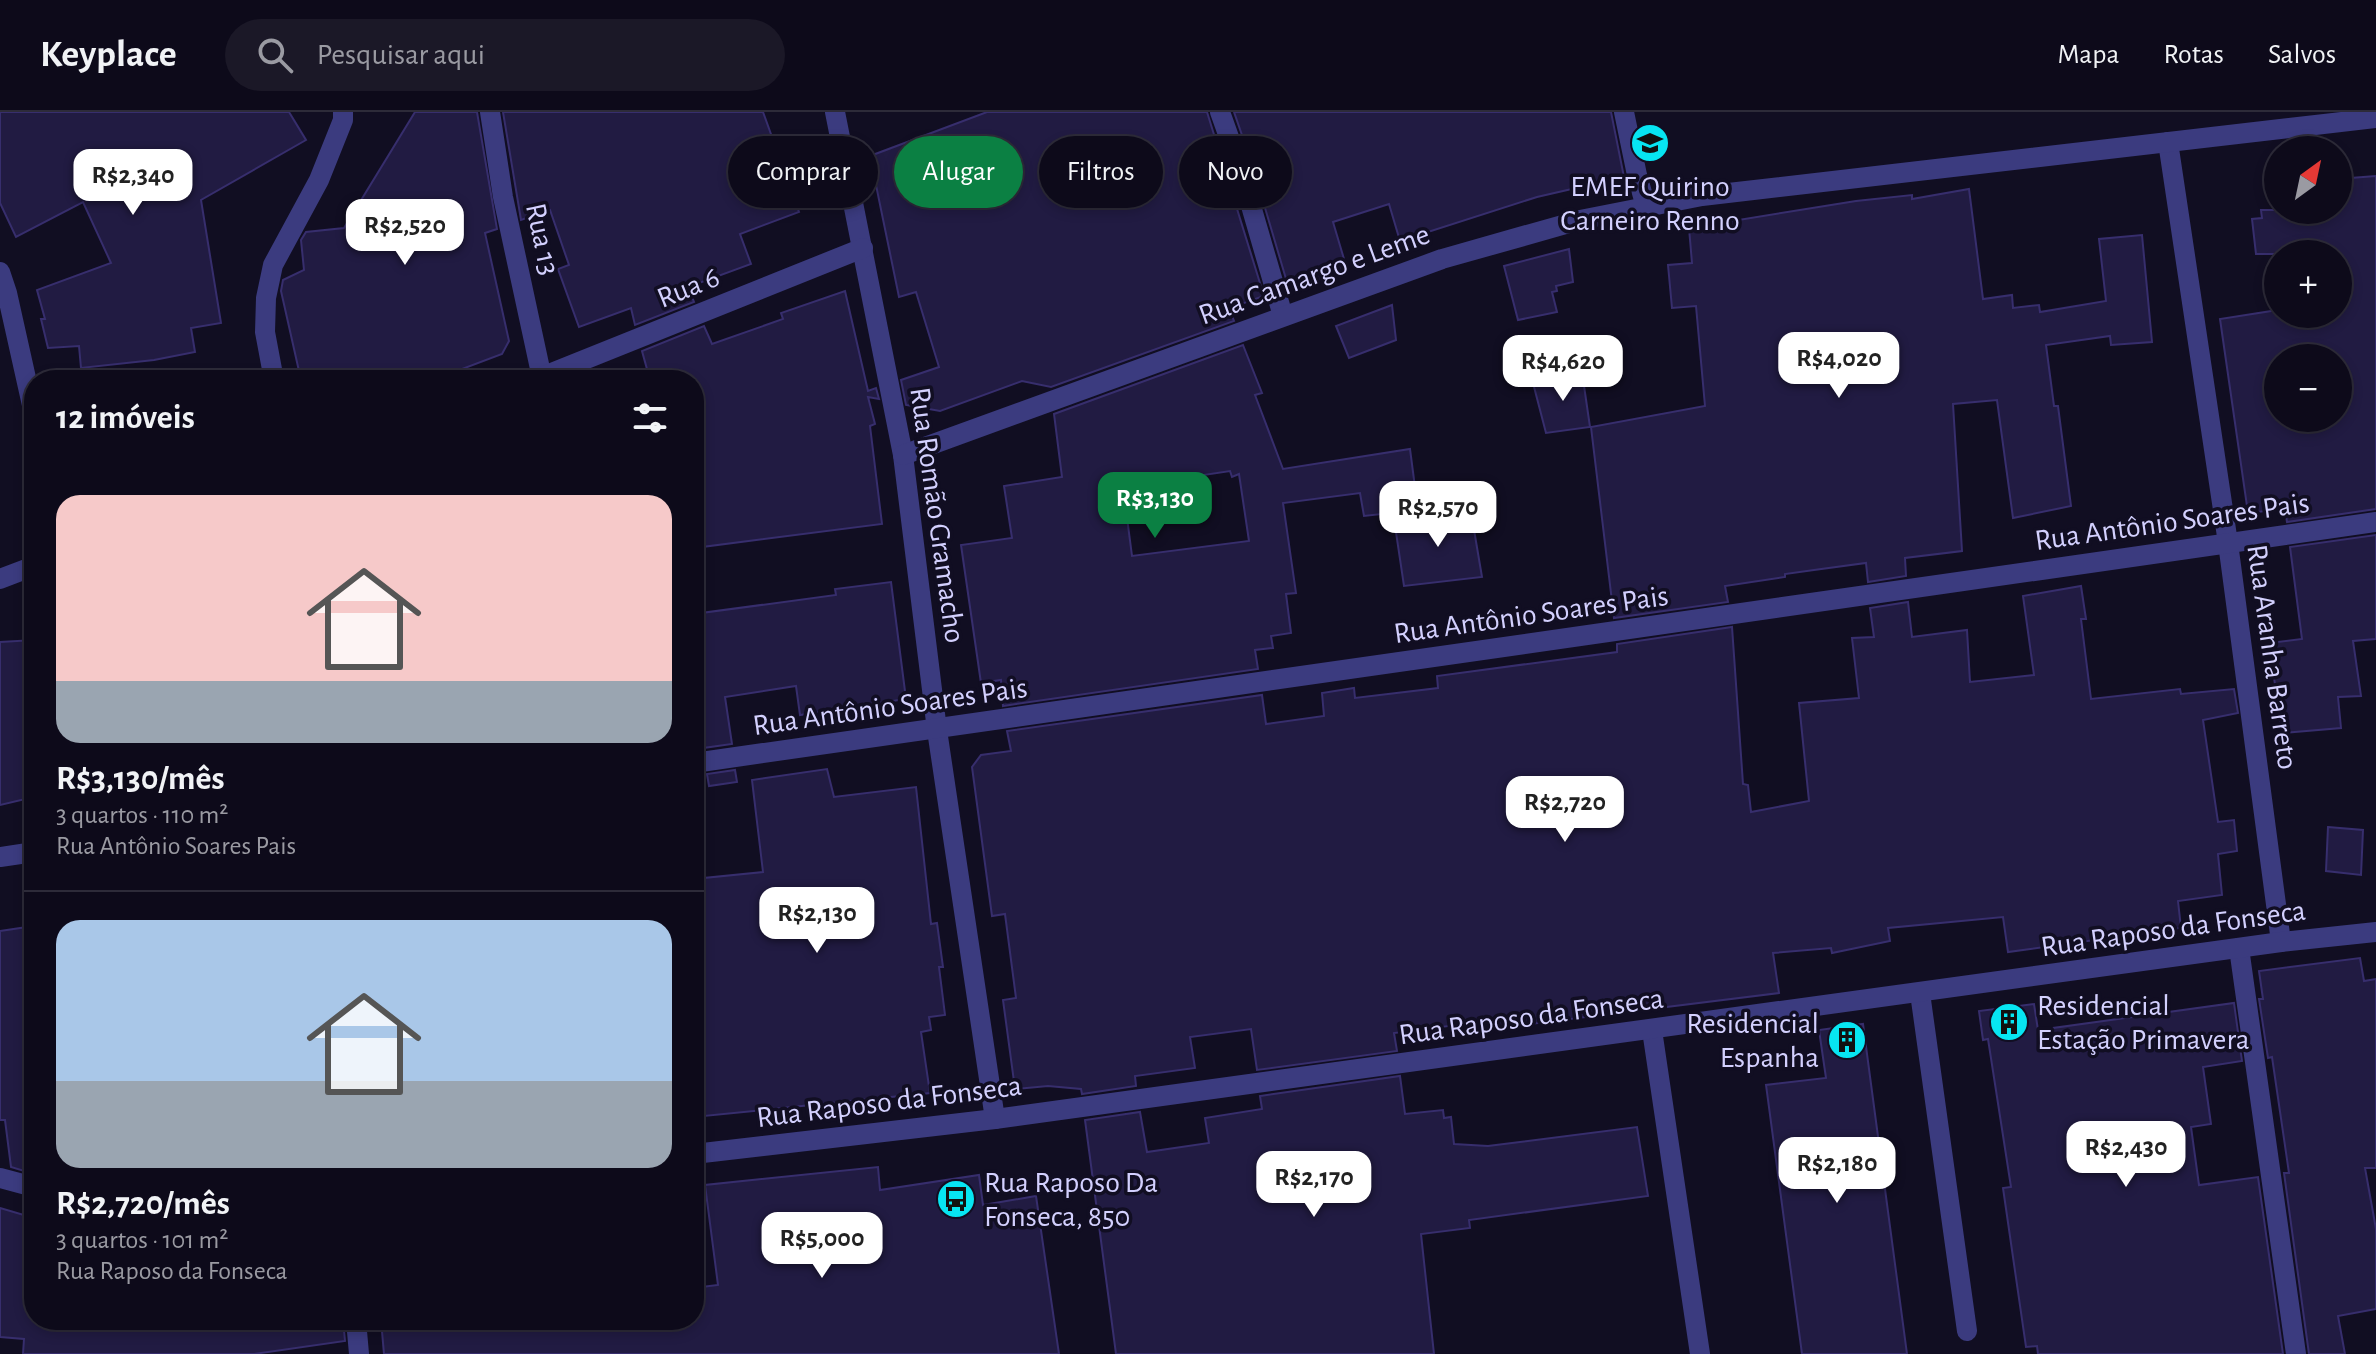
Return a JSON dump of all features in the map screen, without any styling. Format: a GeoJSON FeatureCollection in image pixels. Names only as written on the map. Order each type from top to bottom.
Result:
{"type":"FeatureCollection","features":[{"type":"Feature","properties":{"kind":"street"},"geometry":{"type":"LineString","coordinates":[[272,370],[265,332],[266,298],[273,265],[319,180],[343,120],[343,112]]}},
{"type":"Feature","properties":{"kind":"street","name":"Rua 13"},"geometry":{"type":"LineString","coordinates":[[490,112],[536,370]]}},
{"type":"Feature","properties":{"kind":"street","name":"Rua Romão Gramacho"},"geometry":{"type":"LineString","coordinates":[[835,112],[903,455],[937,730],[995,1119]]}},
{"type":"Feature","properties":{"kind":"street"},"geometry":{"type":"LineString","coordinates":[[1220,112],[1240,168],[1283,316]]}},
{"type":"Feature","properties":{"kind":"street"},"geometry":{"type":"LineString","coordinates":[[1624,112],[1646,207]]}},
{"type":"Feature","properties":{"kind":"street","name":"Rua Camargo e Leme"},"geometry":{"type":"LineString","coordinates":[[903,455],[1442,259],[1580,220],[1702,196],[2376,118]]}},
{"type":"Feature","properties":{"kind":"street","name":"Rua Aranha Barreto"},"geometry":{"type":"LineString","coordinates":[[2168,142],[2228,543],[2281,942]]}},
{"type":"Feature","properties":{"kind":"street","name":"Rua 6"},"geometry":{"type":"LineString","coordinates":[[560,370],[863,248]]}},
{"type":"Feature","properties":{"kind":"street"},"geometry":{"type":"LineString","coordinates":[[0,272],[24,374]]}},
{"type":"Feature","properties":{"kind":"street","name":"Rua Antônio Soares Pais"},"geometry":{"type":"LineString","coordinates":[[704,762],[2376,522]]}},
{"type":"Feature","properties":{"kind":"street"},"geometry":{"type":"LineString","coordinates":[[0,579],[24,570]]}},
{"type":"Feature","properties":{"kind":"street"},"geometry":{"type":"LineString","coordinates":[[0,857],[24,853]]}},
{"type":"Feature","properties":{"kind":"street","name":"Rua Raposo da Fonseca"},"geometry":{"type":"LineString","coordinates":[[704,1153],[995,1119],[2281,942],[2376,932]]}},
{"type":"Feature","properties":{"kind":"street"},"geometry":{"type":"LineString","coordinates":[[2239,948],[2296,1354]]}},
{"type":"Feature","properties":{"kind":"street"},"geometry":{"type":"LineString","coordinates":[[1920,993],[1967,1331]]}},
{"type":"Feature","properties":{"kind":"street"},"geometry":{"type":"LineString","coordinates":[[1652,1030],[1700,1354]]}},
{"type":"Feature","properties":{"kind":"street"},"geometry":{"type":"LineString","coordinates":[[0,1178],[24,1184]]}},
{"type":"Feature","properties":{"kind":"street"},"geometry":{"type":"LineString","coordinates":[[357,1330],[359,1354]]}},
{"type":"Feature","properties":{"kind":"building"},"geometry":{"type":"Polygon","coordinates":[[[0,112],[289,112],[306,140],[201,200],[221,323],[191,328],[195,352],[81,368],[79,346],[48,348],[41,319],[45,319],[37,290],[111,263],[83,202],[16,237],[0,203],[0,112]]]}},
{"type":"Feature","properties":{"kind":"building"},"geometry":{"type":"Polygon","coordinates":[[[415,112],[477,112],[497,229],[485,233],[509,341],[502,354],[460,370],[299,370],[281,291],[283,280],[304,270],[301,240],[306,232],[344,228],[415,112]]]}},
{"type":"Feature","properties":{"kind":"building"},"geometry":{"type":"Polygon","coordinates":[[[503,112],[763,112],[772,136],[728,136],[728,208],[798,208],[799,212],[740,234],[751,264],[688,287],[694,302],[635,325],[631,308],[579,327],[558,269],[569,265],[550,210],[521,220],[503,112]]]}},
{"type":"Feature","properties":{"kind":"building"},"geometry":{"type":"Polygon","coordinates":[[[987,112],[1207,112],[1214,136],[1179,136],[1179,208],[1237,208],[1264,296],[1229,308],[1234,321],[1051,387],[1022,381],[940,411],[906,405],[901,380],[939,367],[916,292],[899,297],[878,195],[878,153],[894,147],[894,208],[1023,208],[1023,136],[923,136],[987,112]]]}},
{"type":"Feature","properties":{"kind":"building"},"geometry":{"type":"Polygon","coordinates":[[[1234,112],[1611,112],[1624,177],[1537,197],[1400,241],[1389,204],[1333,222],[1344,259],[1340,261],[1343,272],[1289,289],[1265,208],[1292,208],[1292,136],[1242,136],[1234,112]]]}},
{"type":"Feature","properties":{"kind":"building"},"geometry":{"type":"Polygon","coordinates":[[[2376,176],[2376,509],[2287,522],[2285,509],[2248,513],[2220,319],[2264,312],[2264,328],[2352,328],[2352,240],[2264,240],[2264,254],[2256,254],[2252,219],[2262,218],[2261,210],[2264,210],[2264,224],[2352,224],[2352,178],[2376,176]]]}},
{"type":"Feature","properties":{"kind":"building"},"geometry":{"type":"Polygon","coordinates":[[[1969,189],[1983,299],[2012,295],[2013,308],[2039,305],[2040,312],[2106,301],[2099,239],[2142,235],[2152,342],[2111,345],[2110,336],[2046,345],[2054,406],[2058,406],[2071,506],[2013,518],[1997,400],[1953,404],[1962,551],[1905,558],[1906,576],[1868,582],[1866,563],[1785,574],[1785,577],[1725,586],[1728,602],[1614,618],[1591,427],[1705,406],[1696,306],[1672,308],[1668,265],[1692,263],[1689,228],[1856,201],[1912,195],[1912,199],[1969,189]]]}},
{"type":"Feature","properties":{"kind":"building"},"geometry":{"type":"Polygon","coordinates":[[[1569,249],[1573,282],[1556,286],[1557,291],[1552,292],[1557,312],[1518,320],[1504,266],[1569,249]]]}},
{"type":"Feature","properties":{"kind":"building"},"geometry":{"type":"Polygon","coordinates":[[[845,291],[868,391],[876,388],[879,399],[868,397],[875,424],[870,426],[882,524],[704,547],[704,370],[647,370],[642,351],[704,326],[712,344],[783,319],[781,313],[845,291]]]}},
{"type":"Feature","properties":{"kind":"building"},"geometry":{"type":"Polygon","coordinates":[[[1392,305],[1396,340],[1349,358],[1336,326],[1392,305]]]}},
{"type":"Feature","properties":{"kind":"building"},"geometry":{"type":"Polygon","coordinates":[[[1243,345],[1262,393],[1255,395],[1283,469],[1410,449],[1418,510],[1364,516],[1360,493],[1283,503],[1296,593],[1286,594],[1291,633],[1271,636],[1273,648],[1255,650],[1258,669],[1003,706],[1001,680],[981,683],[961,545],[1012,538],[1004,486],[1062,477],[1054,414],[1243,345]],[[1230,471],[1123,487],[1132,556],[1249,541],[1239,474],[1232,477],[1230,471]]]}},
{"type":"Feature","properties":{"kind":"building"},"geometry":{"type":"Polygon","coordinates":[[[1582,372],[1590,427],[1546,433],[1533,383],[1582,372]]]}},
{"type":"Feature","properties":{"kind":"building"},"geometry":{"type":"Polygon","coordinates":[[[1471,512],[1482,577],[1404,586],[1394,519],[1471,512]]]}},
{"type":"Feature","properties":{"kind":"building"},"geometry":{"type":"Polygon","coordinates":[[[2376,535],[2376,639],[2353,641],[2361,696],[2338,697],[2341,728],[2282,733],[2269,643],[2302,639],[2290,547],[2376,535]]]}},
{"type":"Feature","properties":{"kind":"building"},"geometry":{"type":"Polygon","coordinates":[[[891,582],[906,699],[800,715],[796,686],[725,697],[732,744],[704,748],[704,613],[836,595],[835,589],[891,582]]]}},
{"type":"Feature","properties":{"kind":"building"},"geometry":{"type":"Polygon","coordinates":[[[2081,586],[2086,619],[2081,619],[2091,699],[2180,689],[2181,694],[2234,689],[2238,713],[2203,720],[2218,822],[2234,820],[2237,851],[2218,854],[2222,895],[2178,901],[2181,928],[2008,952],[2003,917],[1888,928],[1890,941],[1832,953],[1831,948],[1773,953],[1779,993],[1457,1033],[1456,1025],[1394,1033],[1397,1051],[1257,1070],[1251,1029],[1190,1037],[1195,1068],[1135,1076],[1136,1086],[1082,1094],[1081,1089],[1048,1086],[1015,1089],[1003,1000],[1016,998],[1005,914],[992,916],[972,767],[981,755],[1011,751],[1007,731],[1262,695],[1266,724],[1324,716],[1322,693],[1354,688],[1355,698],[1438,688],[1437,676],[1617,652],[1617,644],[1732,627],[1743,784],[1748,785],[1751,812],[1809,801],[1799,703],[1859,698],[1852,638],[1874,637],[1870,608],[1908,602],[1912,637],[1967,630],[1970,682],[2034,675],[2023,596],[2081,586]]]}},
{"type":"Feature","properties":{"kind":"building"},"geometry":{"type":"Polygon","coordinates":[[[24,641],[24,799],[0,805],[0,642],[24,641]]]}},
{"type":"Feature","properties":{"kind":"building"},"geometry":{"type":"Polygon","coordinates":[[[827,769],[834,797],[916,787],[931,924],[937,923],[943,967],[939,967],[945,1015],[929,1017],[931,1030],[921,1032],[930,1093],[704,1116],[704,878],[763,872],[752,780],[827,769]]]}},
{"type":"Feature","properties":{"kind":"building"},"geometry":{"type":"Polygon","coordinates":[[[735,770],[737,782],[709,786],[707,774],[735,770]]]}},
{"type":"Feature","properties":{"kind":"building"},"geometry":{"type":"Polygon","coordinates":[[[2328,827],[2363,830],[2361,875],[2326,871],[2328,827]]]}},
{"type":"Feature","properties":{"kind":"building"},"geometry":{"type":"Polygon","coordinates":[[[24,927],[24,1171],[11,1167],[5,1120],[0,1120],[0,931],[24,927]]]}},
{"type":"Feature","properties":{"kind":"building"},"geometry":{"type":"Polygon","coordinates":[[[2360,958],[2364,981],[2376,979],[2376,1168],[2365,1168],[2376,1229],[2376,1309],[2338,1316],[2345,1354],[2309,1354],[2284,1173],[2289,1173],[2272,1057],[2268,1058],[2259,999],[2263,999],[2259,971],[2360,958]]]}},
{"type":"Feature","properties":{"kind":"building"},"geometry":{"type":"Polygon","coordinates":[[[2234,1003],[2242,1061],[2203,1067],[2211,1124],[2191,1127],[2199,1185],[2258,1177],[2283,1354],[2038,1354],[2037,1346],[2026,1347],[2003,1188],[2011,1187],[1988,1039],[1983,1040],[1979,1011],[2034,1004],[2038,1030],[2234,1003]]]}},
{"type":"Feature","properties":{"kind":"building"},"geometry":{"type":"Polygon","coordinates":[[[1863,1024],[1907,1354],[1802,1354],[1766,1085],[1826,1078],[1819,1030],[1863,1024]]]}},
{"type":"Feature","properties":{"kind":"building"},"geometry":{"type":"Polygon","coordinates":[[[1400,1076],[1405,1114],[1443,1110],[1444,1118],[1451,1117],[1454,1144],[1488,1146],[1637,1127],[1648,1196],[1469,1220],[1470,1228],[1421,1234],[1434,1354],[1116,1354],[1085,1120],[1140,1112],[1147,1152],[1209,1143],[1205,1118],[1262,1109],[1260,1096],[1400,1076]]]}},
{"type":"Feature","properties":{"kind":"building"},"geometry":{"type":"Polygon","coordinates":[[[878,1167],[880,1190],[979,1175],[983,1205],[1036,1196],[1059,1354],[384,1354],[382,1330],[704,1330],[704,1287],[718,1285],[705,1185],[878,1167]]]}},
{"type":"Feature","properties":{"kind":"building"},"geometry":{"type":"Polygon","coordinates":[[[0,1208],[24,1215],[24,1330],[344,1330],[345,1341],[254,1354],[23,1354],[24,1339],[0,1337],[0,1208]]]}},
{"type":"Feature","properties":{"kind":"place","name":"EMEF Quirino Carneiro Renno"},"geometry":{"type":"Point","coordinates":[1650,143]}},
{"type":"Feature","properties":{"kind":"place","name":"Residencial Estação Primavera"},"geometry":{"type":"Point","coordinates":[2009,1022]}},
{"type":"Feature","properties":{"kind":"place","name":"Residencial Espanha"},"geometry":{"type":"Point","coordinates":[1847,1040]}},
{"type":"Feature","properties":{"kind":"place","name":"Rua Raposo Da Fonseca, 850"},"geometry":{"type":"Point","coordinates":[956,1199]}}]}
